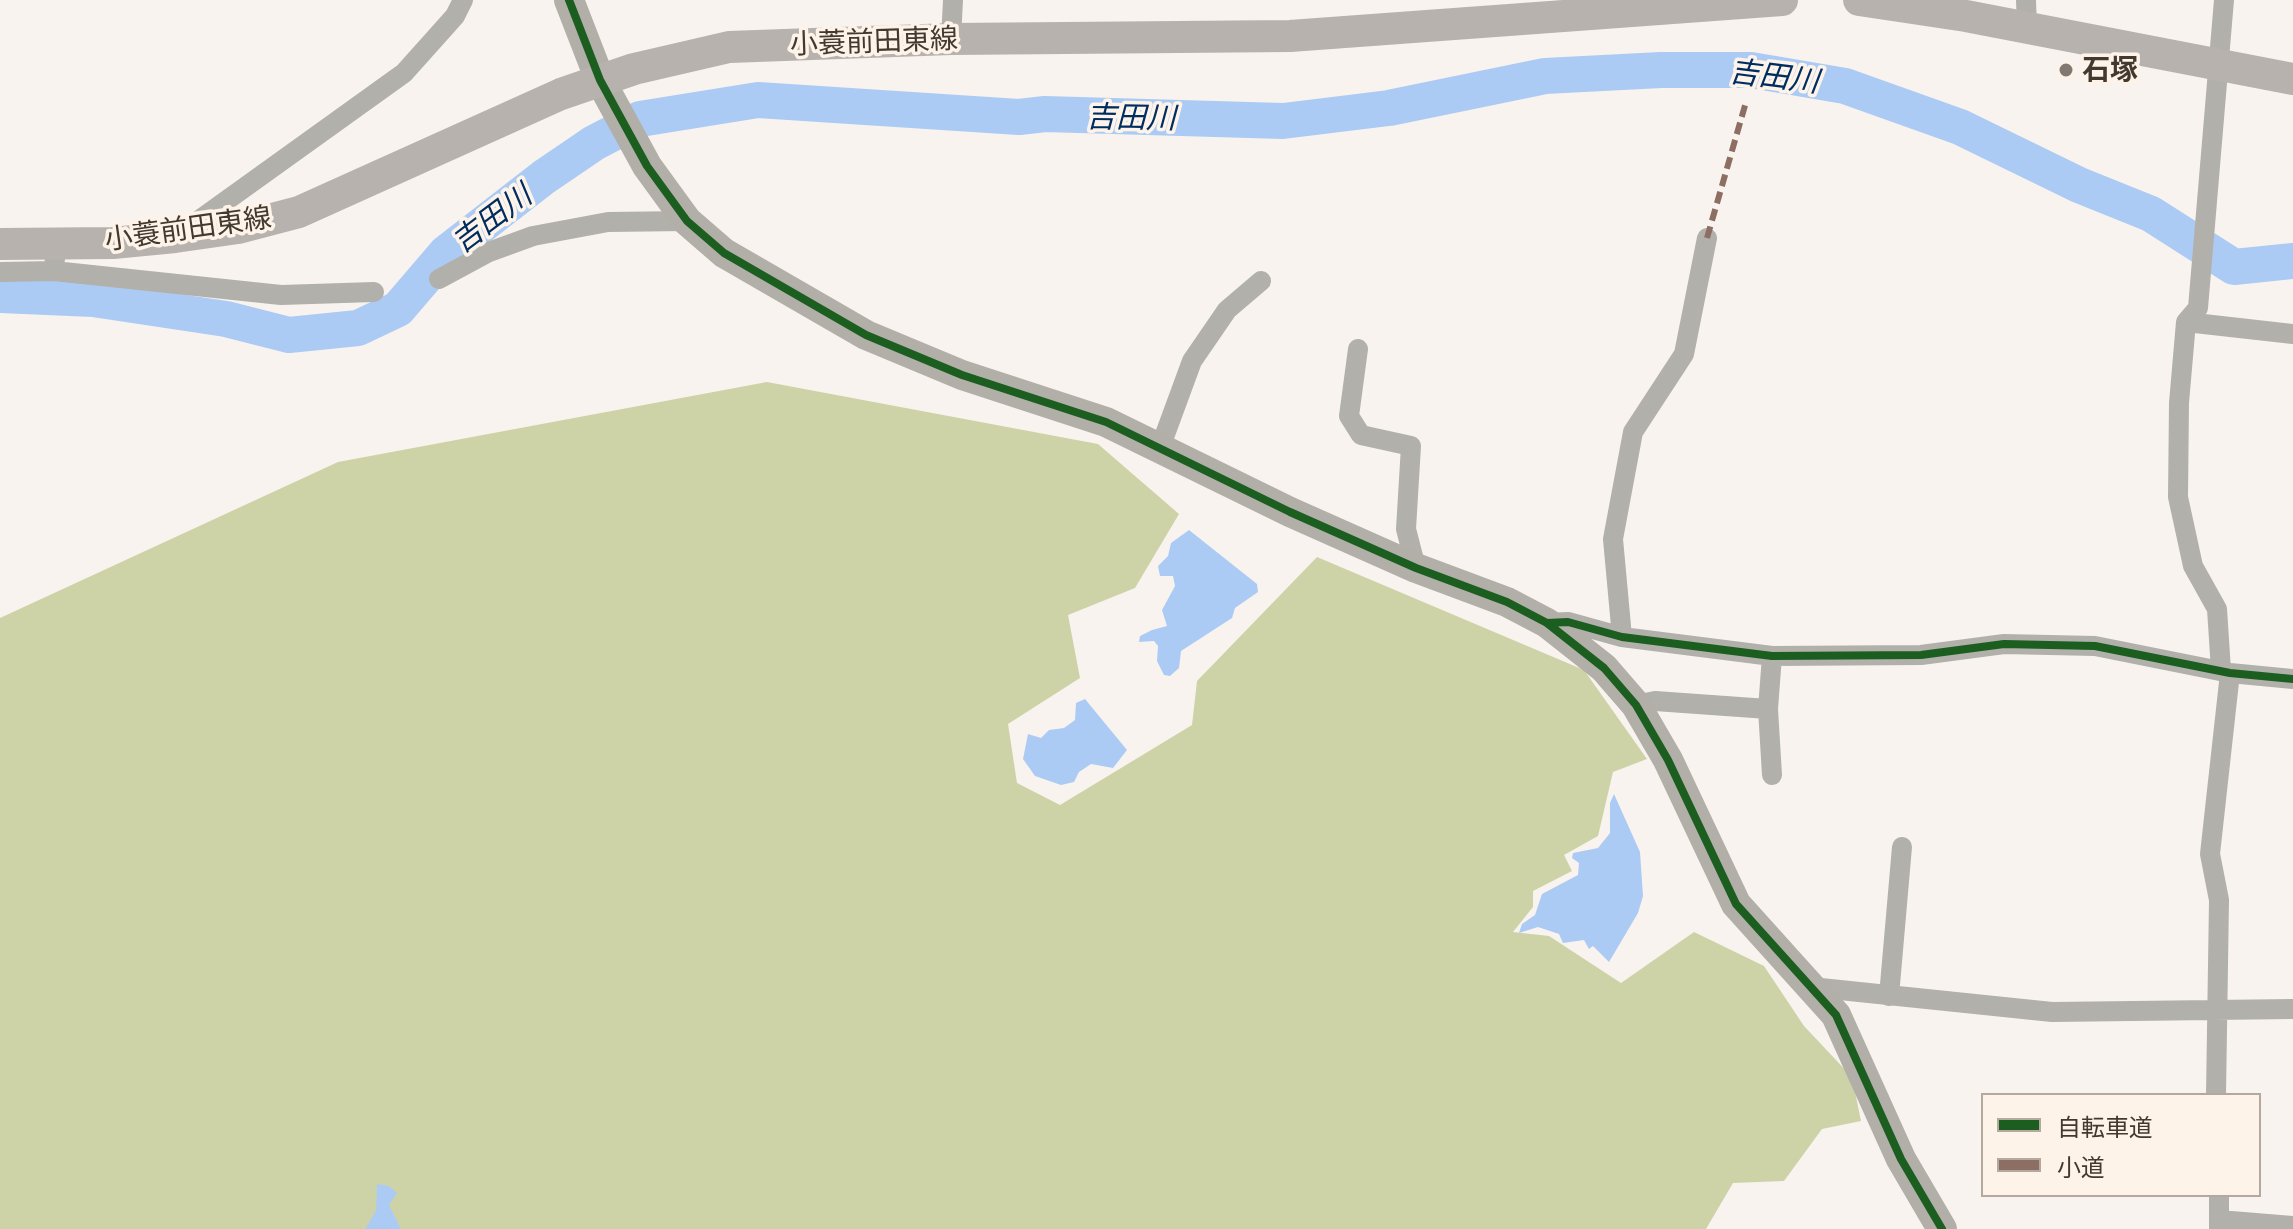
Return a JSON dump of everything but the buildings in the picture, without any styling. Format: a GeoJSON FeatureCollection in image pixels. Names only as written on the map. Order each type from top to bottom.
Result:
{"type":"FeatureCollection","features":[{"type":"Feature","properties":{"kind":"main road","name":"小蓑前田東線"},"geometry":{"type":"LineString","coordinates":[[0,244],[55,257],[238,228],[299,212],[561,94],[678,57],[729,47],[951,39],[1290,36],[1479,11],[1782,0]]}},
{"type":"Feature","properties":{"kind":"main road"},"geometry":{"type":"LineString","coordinates":[[1859,0],[2027,14],[2219,66],[2293,79]]}},
{"type":"Feature","properties":{"kind":"street"},"geometry":{"type":"LineString","coordinates":[[175,237],[404,73],[446,27],[463,0]]}},
{"type":"Feature","properties":{"kind":"street"},"geometry":{"type":"LineString","coordinates":[[569,0],[600,80],[647,166],[687,221],[724,253],[866,335],[962,375],[1106,422],[1290,512],[1416,568],[1507,602],[1547,623],[1604,668],[1636,705],[1668,760],[1736,904],[1836,1015],[1901,1159],[1942,1229]]}},
{"type":"Feature","properties":{"kind":"street"},"geometry":{"type":"LineString","coordinates":[[951,39],[953,0]]}},
{"type":"Feature","properties":{"kind":"street"},"geometry":{"type":"LineString","coordinates":[[2216,1093],[2219,900],[2210,854],[2225,671],[2217,609],[2193,566],[2178,497],[2179,403],[2186,322],[2198,308],[2224,0]]}},
{"type":"Feature","properties":{"kind":"street"},"geometry":{"type":"LineString","coordinates":[[439,279],[489,252],[533,236],[608,222],[687,221]]}},
{"type":"Feature","properties":{"kind":"street"},"geometry":{"type":"LineString","coordinates":[[1622,637],[1613,539],[1633,432],[1684,354],[1707,238]]}},
{"type":"Feature","properties":{"kind":"street"},"geometry":{"type":"LineString","coordinates":[[0,272],[55,257],[281,295],[374,292]]}},
{"type":"Feature","properties":{"kind":"street"},"geometry":{"type":"LineString","coordinates":[[1160,448],[1192,361],[1227,310],[1261,281]]}},
{"type":"Feature","properties":{"kind":"street"},"geometry":{"type":"LineString","coordinates":[[2186,322],[2293,334]]}},
{"type":"Feature","properties":{"kind":"street"},"geometry":{"type":"LineString","coordinates":[[1358,349],[1349,416],[1361,435],[1411,446],[1406,529],[1416,568]]}},
{"type":"Feature","properties":{"kind":"street"},"geometry":{"type":"LineString","coordinates":[[1547,623],[1568,622],[1622,637],[1772,656],[1921,655],[2004,644],[2095,646],[2225,671],[2293,679]]}},
{"type":"Feature","properties":{"kind":"street"},"geometry":{"type":"LineString","coordinates":[[1772,656],[1768,709],[1772,775]]}},
{"type":"Feature","properties":{"kind":"street"},"geometry":{"type":"LineString","coordinates":[[1636,705],[1655,701],[1768,709]]}},
{"type":"Feature","properties":{"kind":"street"},"geometry":{"type":"LineString","coordinates":[[1889,996],[1902,847]]}},
{"type":"Feature","properties":{"kind":"street"},"geometry":{"type":"LineString","coordinates":[[1811,987],[2052,1012],[2293,1009]]}},
{"type":"Feature","properties":{"kind":"street"},"geometry":{"type":"LineString","coordinates":[[2219,1197],[2219,1224],[2293,1226]]}},
{"type":"Feature","properties":{"kind":"green space"},"geometry":{"type":"Polygon","coordinates":[[[767,382],[1098,444],[1179,514],[1135,588],[1068,615],[1080,678],[1008,724],[1017,783],[1060,805],[1192,725],[1197,681],[1317,557],[1584,670],[1647,759],[1613,772],[1598,836],[1564,855],[1572,871],[1533,891],[1533,907],[1513,932],[1549,936],[1621,983],[1694,932],[1764,966],[1804,1026],[1852,1077],[1861,1121],[1822,1129],[1784,1181],[1733,1183],[1706,1229],[0,1229],[0,618],[338,462],[767,382]]]}},
{"type":"Feature","properties":{"kind":"water"},"geometry":{"type":"Polygon","coordinates":[[[1189,530],[1257,584],[1258,592],[1235,608],[1232,618],[1181,651],[1179,668],[1170,676],[1164,675],[1157,661],[1158,646],[1154,641],[1139,642],[1140,636],[1167,626],[1162,610],[1175,586],[1173,576],[1160,576],[1158,566],[1168,556],[1171,543],[1189,530]]]}},
{"type":"Feature","properties":{"kind":"water"},"geometry":{"type":"Polygon","coordinates":[[[1085,699],[1127,750],[1113,768],[1091,764],[1079,772],[1074,782],[1061,785],[1035,776],[1023,759],[1028,734],[1041,738],[1049,730],[1064,728],[1075,720],[1076,703],[1085,699]]]}},
{"type":"Feature","properties":{"kind":"water"},"geometry":{"type":"Polygon","coordinates":[[[1614,794],[1640,852],[1643,896],[1638,913],[1609,962],[1593,946],[1589,949],[1584,940],[1563,943],[1559,934],[1538,927],[1519,933],[1522,924],[1535,915],[1542,894],[1578,875],[1579,863],[1572,858],[1573,853],[1598,848],[1610,833],[1610,803],[1614,794]]]}},
{"type":"Feature","properties":{"kind":"water"},"geometry":{"type":"Polygon","coordinates":[[[377,1184],[389,1186],[397,1193],[389,1205],[401,1229],[365,1229],[376,1211],[377,1184]]]}},
{"type":"Feature","properties":{"kind":"waterway","name":"吉田川"},"geometry":{"type":"LineString","coordinates":[[0,295],[93,299],[226,319],[289,335],[358,328],[398,309],[446,253],[544,177],[594,143],[640,119],[758,100],[1019,117],[1045,114],[1283,121],[1389,108],[1545,76],[1661,70],[1751,70],[1845,86],[1960,127],[2079,185],[2151,214],[2234,267],[2293,261]]}},
{"type":"Feature","properties":{"kind":"marked path"},"geometry":{"type":"LineString","coordinates":[[1707,238],[1746,102]]}},
{"type":"Feature","properties":{"kind":"cycle path"},"geometry":{"type":"LineString","coordinates":[[569,0],[600,80],[647,166],[687,221],[724,253],[866,335],[962,375],[1106,422],[1290,512],[1416,568],[1507,602],[1547,623],[1604,668],[1636,705],[1668,760],[1736,904],[1836,1015],[1901,1159],[1942,1229]]}},
{"type":"Feature","properties":{"kind":"cycle path"},"geometry":{"type":"LineString","coordinates":[[1547,623],[1568,622],[1622,637],[1772,656],[1921,655],[2004,644],[2095,646],[2230,673],[2293,679]]}},
{"type":"Feature","properties":{"kind":"place","name":"石塚"},"geometry":{"type":"Point","coordinates":[2066,70]}}]}
